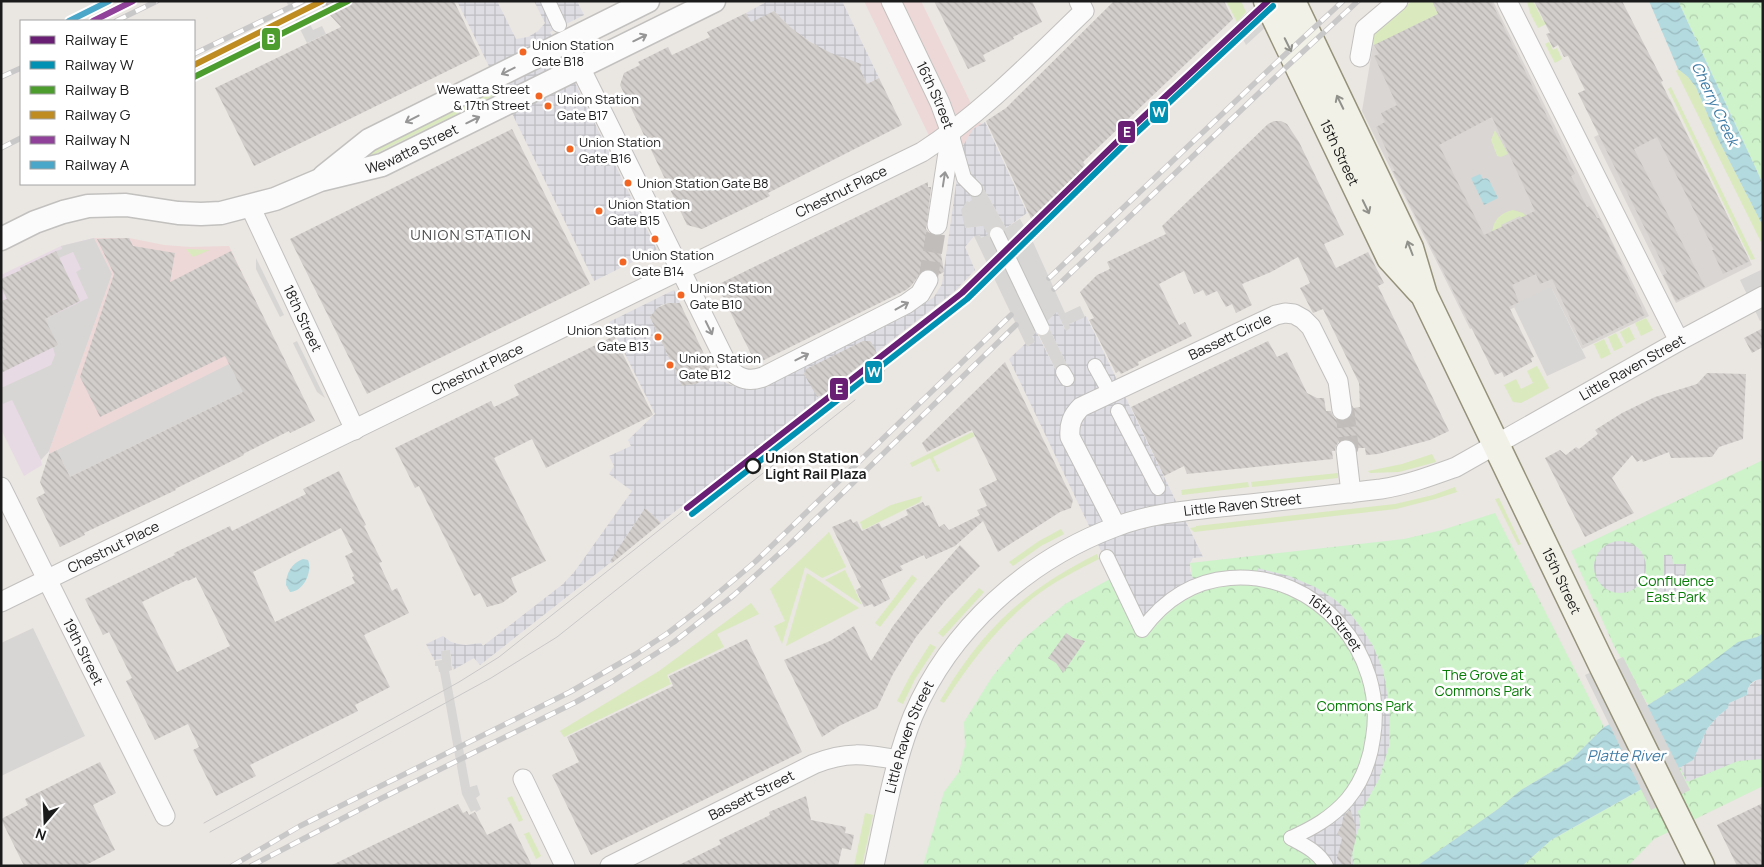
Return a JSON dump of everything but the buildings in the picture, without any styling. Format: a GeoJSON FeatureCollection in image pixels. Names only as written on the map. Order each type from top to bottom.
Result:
{"type":"FeatureCollection","features":[{"type":"Feature","properties":{"kind":"main road","name":"15th Street"},"geometry":{"type":"LineString","coordinates":[[1266,1],[1390,258],[1424,295]]}},
{"type":"Feature","properties":{"kind":"main road","name":"15th Street"},"geometry":{"type":"LineString","coordinates":[[1292,1],[1410,248],[1424,295],[1701,866]]}},
{"type":"Feature","properties":{"kind":"street"},"geometry":{"type":"LineString","coordinates":[[548,1],[729,368],[737,376],[744,379],[758,379],[889,313],[924,287]]}},
{"type":"Feature","properties":{"kind":"street","name":"Wewatta Street"},"geometry":{"type":"LineString","coordinates":[[320,180],[369,140],[564,33],[648,1]]}},
{"type":"Feature","properties":{"kind":"street","name":"Wewatta Street"},"geometry":{"type":"LineString","coordinates":[[1,238],[35,222],[88,206],[126,206],[201,214],[221,213],[275,199],[320,180],[382,165],[714,1]]}},
{"type":"Feature","properties":{"kind":"street","name":"16th Street"},"geometry":{"type":"LineString","coordinates":[[890,1],[940,103],[964,178],[975,189]]}},
{"type":"Feature","properties":{"kind":"street","name":"Chestnut Place"},"geometry":{"type":"LineString","coordinates":[[1,602],[922,152],[951,133],[979,110],[1084,11],[1079,1]]}},
{"type":"Feature","properties":{"kind":"street"},"geometry":{"type":"LineString","coordinates":[[1360,57],[1365,29],[1398,1]]}},
{"type":"Feature","properties":{"kind":"street"},"geometry":{"type":"LineString","coordinates":[[1507,1],[1679,341]]}},
{"type":"Feature","properties":{"kind":"street"},"geometry":{"type":"LineString","coordinates":[[937,225],[951,133]]}},
{"type":"Feature","properties":{"kind":"street","name":"18th Street"},"geometry":{"type":"LineString","coordinates":[[250,206],[355,430]]}},
{"type":"Feature","properties":{"kind":"street"},"geometry":{"type":"LineString","coordinates":[[997,234],[1042,328]]}},
{"type":"Feature","properties":{"kind":"street","name":"Little Raven Street"},"geometry":{"type":"LineString","coordinates":[[874,866],[898,760],[914,715],[939,668],[974,621],[1009,588],[1054,556],[1116,526],[1144,519],[1195,510],[1351,493],[1409,484],[1456,467],[1757,299]]}},
{"type":"Feature","properties":{"kind":"street","name":"Bassett Circle"},"geometry":{"type":"LineString","coordinates":[[1116,526],[1070,438],[1071,421],[1081,406],[1276,315],[1285,313],[1299,316],[1311,327],[1338,381],[1342,410]]}},
{"type":"Feature","properties":{"kind":"street"},"geometry":{"type":"LineString","coordinates":[[1095,366],[1105,384]]}},
{"type":"Feature","properties":{"kind":"street"},"geometry":{"type":"LineString","coordinates":[[1118,410],[1158,488]]}},
{"type":"Feature","properties":{"kind":"street"},"geometry":{"type":"LineString","coordinates":[[1346,450],[1351,493]]}},
{"type":"Feature","properties":{"kind":"street","name":"19th Street"},"geometry":{"type":"LineString","coordinates":[[1,487],[165,816]]}},
{"type":"Feature","properties":{"kind":"street","name":"16th Street"},"geometry":{"type":"LineString","coordinates":[[1107,557],[1142,630],[1154,614],[1183,591],[1203,582],[1247,577],[1273,581],[1292,587],[1323,607],[1343,628],[1359,652],[1367,672],[1375,708],[1375,726],[1370,758],[1353,792],[1330,817],[1291,838],[1307,846],[1318,855],[1326,866]]}},
{"type":"Feature","properties":{"kind":"street","name":"Bassett Street"},"geometry":{"type":"LineString","coordinates":[[610,866],[814,764],[834,756],[854,754],[898,760]]}},
{"type":"Feature","properties":{"kind":"street"},"geometry":{"type":"LineString","coordinates":[[523,779],[565,866]]}},
{"type":"Feature","properties":{"kind":"shaded area"},"geometry":{"type":"Polygon","coordinates":[[[457,1],[497,1],[516,39],[528,37],[538,31],[545,23],[534,1],[577,1],[584,15],[550,32],[657,250],[594,281],[457,1]]]}},
{"type":"Feature","properties":{"kind":"shaded area"},"geometry":{"type":"Polygon","coordinates":[[[768,1],[842,1],[879,78],[867,84],[860,69],[810,42],[790,27],[774,11],[771,12],[772,16],[752,25],[746,13],[768,1]]]}},
{"type":"Feature","properties":{"kind":"shaded area"},"geometry":{"type":"Polygon","coordinates":[[[864,1],[921,1],[997,157],[950,179],[864,1]]]}},
{"type":"Feature","properties":{"kind":"shaded area"},"geometry":{"type":"Polygon","coordinates":[[[1413,1],[1493,1],[1649,316],[1582,349],[1552,289],[1470,329],[1362,111],[1373,45],[1413,1]]]}},
{"type":"Feature","properties":{"kind":"shaded area"},"geometry":{"type":"Polygon","coordinates":[[[1670,99],[1752,265],[1676,303],[1594,137],[1670,99]]]}},
{"type":"Feature","properties":{"kind":"shaded area"},"geometry":{"type":"Polygon","coordinates":[[[985,122],[1027,213],[1006,228],[982,186],[972,201],[968,202],[965,228],[983,226],[989,235],[981,238],[974,236],[965,247],[975,270],[955,291],[874,354],[870,341],[863,341],[806,369],[804,374],[816,394],[824,394],[659,524],[658,520],[649,512],[643,511],[623,541],[623,544],[629,548],[480,665],[474,658],[453,670],[450,650],[441,651],[442,659],[434,660],[426,644],[443,636],[451,642],[458,644],[481,643],[483,646],[563,584],[575,571],[632,491],[609,474],[614,466],[609,456],[631,446],[628,440],[655,414],[609,322],[674,290],[680,303],[661,305],[650,317],[682,385],[691,385],[702,381],[712,371],[722,381],[736,387],[757,389],[907,315],[934,297],[942,284],[961,149],[973,129],[985,122]]]}},
{"type":"Feature","properties":{"kind":"shaded area"},"geometry":{"type":"Polygon","coordinates":[[[94,238],[129,238],[164,245],[190,247],[229,246],[275,342],[49,454],[112,274],[94,238]]]}},
{"type":"Feature","properties":{"kind":"shaded area"},"geometry":{"type":"Polygon","coordinates":[[[94,238],[112,274],[49,451],[41,460],[42,465],[24,476],[1,429],[1,275],[61,246],[94,238]]]}},
{"type":"Feature","properties":{"kind":"shaded area"},"geometry":{"type":"Polygon","coordinates":[[[94,238],[112,274],[49,451],[41,460],[12,400],[3,404],[1,388],[51,365],[55,355],[45,319],[88,298],[76,272],[81,269],[73,252],[59,258],[56,251],[62,249],[61,246],[94,238]]]}},
{"type":"Feature","properties":{"kind":"shaded area"},"geometry":{"type":"Polygon","coordinates":[[[256,258],[284,315],[280,317],[256,269],[256,258]]]}},
{"type":"Feature","properties":{"kind":"shaded area"},"geometry":{"type":"Polygon","coordinates":[[[1551,287],[1586,358],[1547,376],[1513,305],[1551,287]]]}},
{"type":"Feature","properties":{"kind":"shaded area"},"geometry":{"type":"Polygon","coordinates":[[[1057,311],[1065,330],[1069,324],[1086,316],[1203,557],[1193,558],[1190,563],[1190,571],[1195,583],[1139,630],[1009,359],[1026,343],[1028,347],[1036,331],[1058,375],[1069,369],[1046,322],[1057,311]]]}},
{"type":"Feature","properties":{"kind":"shaded area"},"geometry":{"type":"Polygon","coordinates":[[[297,341],[325,398],[317,392],[293,343],[297,341]]]}},
{"type":"Feature","properties":{"kind":"shaded area"},"geometry":{"type":"Polygon","coordinates":[[[229,364],[245,391],[70,477],[57,450],[229,364]]]}},
{"type":"Feature","properties":{"kind":"shaded area"},"geometry":{"type":"Polygon","coordinates":[[[1615,541],[1625,541],[1634,545],[1642,553],[1646,567],[1642,581],[1634,589],[1625,593],[1615,593],[1606,589],[1598,581],[1594,572],[1594,562],[1598,553],[1606,545],[1615,541]]]}},
{"type":"Feature","properties":{"kind":"shaded area"},"geometry":{"type":"Polygon","coordinates":[[[1664,555],[1672,555],[1673,564],[1686,564],[1683,589],[1676,604],[1655,595],[1664,576],[1664,555]]]}},
{"type":"Feature","properties":{"kind":"shaded area"},"geometry":{"type":"Polygon","coordinates":[[[1257,568],[1289,576],[1315,587],[1334,599],[1349,612],[1362,629],[1373,646],[1383,670],[1390,709],[1389,746],[1379,779],[1365,804],[1358,810],[1360,825],[1352,847],[1353,866],[1330,866],[1306,840],[1306,837],[1340,812],[1378,732],[1353,635],[1271,575],[1257,572],[1257,568]]]}},
{"type":"Feature","properties":{"kind":"shaded area"},"geometry":{"type":"Polygon","coordinates":[[[33,628],[85,736],[1,776],[1,643],[33,628]]]}},
{"type":"Feature","properties":{"kind":"shaded area"},"geometry":{"type":"Polygon","coordinates":[[[1758,679],[1763,679],[1763,759],[1738,761],[1687,782],[1680,767],[1693,760],[1707,729],[1728,708],[1729,703],[1747,695],[1749,686],[1758,679]]]}},
{"type":"Feature","properties":{"kind":"green space"},"geometry":{"type":"Polygon","coordinates":[[[1226,1],[1241,1],[1246,12],[1237,22],[1226,1]]]}},
{"type":"Feature","properties":{"kind":"green space"},"geometry":{"type":"Polygon","coordinates":[[[1412,1],[1432,1],[1438,14],[1374,45],[1370,34],[1412,1]]]}},
{"type":"Feature","properties":{"kind":"green space"},"geometry":{"type":"Polygon","coordinates":[[[1527,1],[1533,1],[1543,21],[1583,1],[1593,1],[1538,28],[1530,13],[1527,1]]]}},
{"type":"Feature","properties":{"kind":"green space"},"geometry":{"type":"Polygon","coordinates":[[[1678,1],[1763,1],[1763,184],[1678,1]]]}},
{"type":"Feature","properties":{"kind":"green space"},"geometry":{"type":"Polygon","coordinates":[[[1549,42],[1553,50],[1557,48],[1562,59],[1555,63],[1545,44],[1549,42]]]}},
{"type":"Feature","properties":{"kind":"green space"},"geometry":{"type":"Polygon","coordinates":[[[1678,69],[1696,87],[1717,137],[1763,226],[1763,246],[1676,71],[1678,69]]]}},
{"type":"Feature","properties":{"kind":"green space"},"geometry":{"type":"Polygon","coordinates":[[[531,71],[534,76],[371,156],[369,151],[531,71]]]}},
{"type":"Feature","properties":{"kind":"green space"},"geometry":{"type":"Polygon","coordinates":[[[1671,87],[1755,259],[1751,260],[1668,89],[1671,87]]]}},
{"type":"Feature","properties":{"kind":"green space"},"geometry":{"type":"Polygon","coordinates":[[[1495,130],[1508,154],[1501,157],[1497,156],[1491,140],[1495,130]]]}},
{"type":"Feature","properties":{"kind":"green space"},"geometry":{"type":"Polygon","coordinates":[[[1513,210],[1523,213],[1531,221],[1527,231],[1520,216],[1501,225],[1506,235],[1492,233],[1498,218],[1504,213],[1513,210]]]}},
{"type":"Feature","properties":{"kind":"green space"},"geometry":{"type":"Polygon","coordinates":[[[186,249],[210,250],[193,257],[186,249]]]}},
{"type":"Feature","properties":{"kind":"green space"},"geometry":{"type":"Polygon","coordinates":[[[1646,318],[1653,330],[1641,336],[1635,323],[1646,318]]]}},
{"type":"Feature","properties":{"kind":"green space"},"geometry":{"type":"Polygon","coordinates":[[[1629,327],[1635,339],[1626,344],[1620,332],[1629,327]]]}},
{"type":"Feature","properties":{"kind":"green space"},"geometry":{"type":"Polygon","coordinates":[[[1616,333],[1623,347],[1614,351],[1608,337],[1616,333]]]}},
{"type":"Feature","properties":{"kind":"green space"},"geometry":{"type":"Polygon","coordinates":[[[1604,339],[1611,354],[1601,359],[1594,344],[1604,339]]]}},
{"type":"Feature","properties":{"kind":"green space"},"geometry":{"type":"Polygon","coordinates":[[[1537,366],[1549,388],[1521,403],[1513,402],[1504,385],[1516,379],[1521,389],[1533,383],[1527,371],[1537,366]]]}},
{"type":"Feature","properties":{"kind":"green space"},"geometry":{"type":"Polygon","coordinates":[[[972,432],[975,436],[933,457],[940,471],[937,472],[930,458],[912,467],[910,463],[972,432]]]}},
{"type":"Feature","properties":{"kind":"green space"},"geometry":{"type":"Polygon","coordinates":[[[1432,454],[1436,462],[1399,472],[1370,473],[1368,471],[1402,464],[1432,454]]]}},
{"type":"Feature","properties":{"kind":"green space","name":"Confluence East Park"},"geometry":{"type":"Polygon","coordinates":[[[1763,460],[1763,633],[1738,643],[1686,681],[1648,705],[1614,646],[1571,551],[1763,460]]]}},
{"type":"Feature","properties":{"kind":"green space"},"geometry":{"type":"Polygon","coordinates":[[[1338,473],[1338,478],[1252,487],[1251,482],[1338,473]]]}},
{"type":"Feature","properties":{"kind":"green space"},"geometry":{"type":"Polygon","coordinates":[[[1248,482],[1249,487],[1182,495],[1181,490],[1248,482]]]}},
{"type":"Feature","properties":{"kind":"green space"},"geometry":{"type":"Polygon","coordinates":[[[1455,487],[1457,492],[1396,509],[1194,532],[1190,528],[1395,504],[1433,495],[1455,487]]]}},
{"type":"Feature","properties":{"kind":"green space"},"geometry":{"type":"Polygon","coordinates":[[[922,496],[920,502],[863,530],[860,522],[891,505],[922,496]]]}},
{"type":"Feature","properties":{"kind":"green space"},"geometry":{"type":"Polygon","coordinates":[[[1499,498],[1521,544],[1518,545],[1495,499],[1499,498]]]}},
{"type":"Feature","properties":{"kind":"green space","name":"Commons Park"},"geometry":{"type":"Polygon","coordinates":[[[1495,513],[1604,727],[1571,760],[1521,790],[1498,809],[1417,866],[923,866],[944,792],[959,772],[965,746],[964,722],[992,677],[1022,640],[1065,604],[1108,580],[1192,576],[1190,563],[1404,539],[1442,530],[1495,513]]]}},
{"type":"Feature","properties":{"kind":"green space"},"geometry":{"type":"Polygon","coordinates":[[[1061,529],[1064,534],[1041,546],[1013,566],[1009,562],[1039,541],[1061,529]]]}},
{"type":"Feature","properties":{"kind":"green space"},"geometry":{"type":"Polygon","coordinates":[[[829,532],[846,567],[822,578],[805,567],[782,644],[774,626],[785,621],[770,589],[829,532]]]}},
{"type":"Feature","properties":{"kind":"green space"},"geometry":{"type":"Polygon","coordinates":[[[1097,554],[1099,559],[1049,587],[1033,598],[1007,621],[963,674],[944,703],[940,701],[972,653],[1006,615],[1047,583],[1097,554]]]}},
{"type":"Feature","properties":{"kind":"green space"},"geometry":{"type":"Polygon","coordinates":[[[845,570],[862,605],[825,580],[845,570]]]}},
{"type":"Feature","properties":{"kind":"green space"},"geometry":{"type":"Polygon","coordinates":[[[807,573],[859,608],[786,646],[807,573]]]}},
{"type":"Feature","properties":{"kind":"green space"},"geometry":{"type":"Polygon","coordinates":[[[912,575],[917,579],[880,627],[875,623],[912,575]]]}},
{"type":"Feature","properties":{"kind":"green space"},"geometry":{"type":"Polygon","coordinates":[[[979,588],[984,592],[943,637],[938,633],[979,588]]]}},
{"type":"Feature","properties":{"kind":"green space"},"geometry":{"type":"Polygon","coordinates":[[[751,603],[759,614],[717,634],[724,647],[667,675],[671,684],[564,737],[560,731],[659,671],[751,603]]]}},
{"type":"Feature","properties":{"kind":"green space"},"geometry":{"type":"Polygon","coordinates":[[[930,644],[936,647],[915,679],[903,704],[897,701],[910,676],[930,644]]]}},
{"type":"Feature","properties":{"kind":"green space"},"geometry":{"type":"Polygon","coordinates":[[[1763,679],[1763,786],[1654,839],[1628,866],[1522,866],[1551,840],[1693,760],[1763,679]]]}},
{"type":"Feature","properties":{"kind":"green space"},"geometry":{"type":"Polygon","coordinates":[[[512,796],[523,820],[519,822],[507,798],[512,796]]]}},
{"type":"Feature","properties":{"kind":"green space"},"geometry":{"type":"Polygon","coordinates":[[[865,813],[873,815],[862,866],[854,866],[865,813]]]}},
{"type":"Feature","properties":{"kind":"green space"},"geometry":{"type":"Polygon","coordinates":[[[529,832],[541,856],[536,859],[524,834],[529,832]]]}},
{"type":"Feature","properties":{"kind":"water","name":"Cherry Creek"},"geometry":{"type":"Polygon","coordinates":[[[1649,1],[1678,1],[1763,184],[1763,226],[1717,137],[1696,87],[1678,69],[1649,1]]]}},
{"type":"Feature","properties":{"kind":"water"},"geometry":{"type":"Polygon","coordinates":[[[1480,174],[1483,179],[1489,180],[1498,198],[1484,205],[1471,178],[1480,174]]]}},
{"type":"Feature","properties":{"kind":"water"},"geometry":{"type":"Polygon","coordinates":[[[303,559],[308,560],[308,575],[299,589],[290,592],[286,585],[288,573],[296,563],[303,559]]]}},
{"type":"Feature","properties":{"kind":"water","name":"Platte River"},"geometry":{"type":"Polygon","coordinates":[[[1763,633],[1763,679],[1751,683],[1747,695],[1729,703],[1728,708],[1707,729],[1693,760],[1551,840],[1522,866],[1417,866],[1498,809],[1521,790],[1571,760],[1604,727],[1648,705],[1686,681],[1738,642],[1757,637],[1763,633]]]}},
{"type":"Feature","properties":{"kind":"pier"},"geometry":{"type":"Polygon","coordinates":[[[286,1],[298,1],[313,30],[322,26],[326,34],[307,43],[286,1]]]}},
{"type":"Feature","properties":{"kind":"pier"},"geometry":{"type":"Polygon","coordinates":[[[1260,1],[1294,1],[1246,45],[1235,24],[1260,1]]]}},
{"type":"Feature","properties":{"kind":"pier"},"geometry":{"type":"Polygon","coordinates":[[[982,186],[1006,228],[1020,219],[1033,242],[1065,313],[1080,306],[1085,317],[1069,324],[1070,328],[1066,331],[1057,312],[1046,322],[1069,369],[1058,375],[1037,331],[1032,336],[1035,342],[1027,347],[974,236],[980,235],[981,238],[988,235],[983,226],[965,228],[961,210],[967,201],[972,200],[969,192],[982,186]]]}},
{"type":"Feature","properties":{"kind":"pier"},"geometry":{"type":"Polygon","coordinates":[[[1763,269],[1763,320],[1760,321],[1740,280],[1763,269]]]}},
{"type":"Feature","properties":{"kind":"pier"},"geometry":{"type":"Polygon","coordinates":[[[450,650],[452,670],[449,671],[470,787],[477,785],[480,795],[476,798],[481,809],[476,812],[475,810],[471,812],[462,794],[440,672],[438,666],[435,666],[435,661],[442,660],[441,651],[450,650]]]}},
{"type":"Feature","properties":{"kind":"pier"},"geometry":{"type":"Polygon","coordinates":[[[1623,657],[1690,790],[1651,810],[1585,675],[1623,657]]]}},
{"type":"Feature","properties":{"kind":"tunnel"},"geometry":{"type":"LineString","coordinates":[[928,280],[937,225]]}},
{"type":"Feature","properties":{"kind":"tunnel"},"geometry":{"type":"LineString","coordinates":[[1342,410],[1345,412],[1349,447],[1346,450]]}},
{"type":"Feature","properties":{"kind":"tram line"},"geometry":{"type":"LineString","coordinates":[[210,832],[491,678],[557,637],[855,400]]}},
{"type":"Feature","properties":{"kind":"tram line"},"geometry":{"type":"LineString","coordinates":[[204,823],[459,682],[499,657],[687,508]]}},
{"type":"Feature","properties":{"kind":"railway"},"geometry":{"type":"LineString","coordinates":[[118,20],[157,1]]}},
{"type":"Feature","properties":{"kind":"railway"},"geometry":{"type":"LineString","coordinates":[[195,54],[303,1]]}},
{"type":"Feature","properties":{"kind":"railway"},"geometry":{"type":"LineString","coordinates":[[1049,278],[1343,1]]}},
{"type":"Feature","properties":{"kind":"railway"},"geometry":{"type":"LineString","coordinates":[[1054,289],[1358,1]]}},
{"type":"Feature","properties":{"kind":"railway"},"geometry":{"type":"LineString","coordinates":[[1,77],[20,68]]}},
{"type":"Feature","properties":{"kind":"railway"},"geometry":{"type":"LineString","coordinates":[[1,148],[20,138]]}},
{"type":"Feature","properties":{"kind":"railway"},"geometry":{"type":"LineString","coordinates":[[232,866],[300,826],[570,692],[668,633],[755,562],[1011,315]]}},
{"type":"Feature","properties":{"kind":"railway"},"geometry":{"type":"LineString","coordinates":[[251,866],[378,800],[576,702],[610,683],[674,642],[734,595],[790,544],[1016,325]]}},
{"type":"Feature","properties":{"kind":"rail line","name":"A"},"geometry":{"type":"LineString","coordinates":[[71,20],[109,1]]}},
{"type":"Feature","properties":{"kind":"rail line","name":"N"},"geometry":{"type":"LineString","coordinates":[[95,20],[133,1]]}},
{"type":"Feature","properties":{"kind":"rail line","name":"G"},"geometry":{"type":"LineString","coordinates":[[195,64],[322,1]]}},
{"type":"Feature","properties":{"kind":"rail line","name":"B"},"geometry":{"type":"LineString","coordinates":[[195,77],[348,1]]}},
{"type":"Feature","properties":{"kind":"rail line","name":"E"},"geometry":{"type":"LineString","coordinates":[[687,508],[962,293],[1126,133],[1268,1]]}},
{"type":"Feature","properties":{"kind":"rail line","name":"W"},"geometry":{"type":"LineString","coordinates":[[692,514],[967,299],[1131,138],[1273,6]]}},
{"type":"Feature","properties":{"kind":"place","name":"Union Station Gate B18"},"geometry":{"type":"Point","coordinates":[523,52]}},
{"type":"Feature","properties":{"kind":"place","name":"Wewatta Street & 17th Street"},"geometry":{"type":"Point","coordinates":[539,96]}},
{"type":"Feature","properties":{"kind":"place","name":"Union Station Gate B17"},"geometry":{"type":"Point","coordinates":[548,106]}},
{"type":"Feature","properties":{"kind":"place","name":"Union Station Gate B16"},"geometry":{"type":"Point","coordinates":[570,149]}},
{"type":"Feature","properties":{"kind":"place","name":"Union Station Gate B8"},"geometry":{"type":"Point","coordinates":[628,183]}},
{"type":"Feature","properties":{"kind":"place","name":"Union Station Gate B15"},"geometry":{"type":"Point","coordinates":[599,211]}},
{"type":"Feature","properties":{"kind":"place","name":"Union Station Gate B14"},"geometry":{"type":"Point","coordinates":[623,262]}},
{"type":"Feature","properties":{"kind":"place","name":"Union Station Gate B10"},"geometry":{"type":"Point","coordinates":[681,295]}},
{"type":"Feature","properties":{"kind":"place","name":"Union Station Gate B13"},"geometry":{"type":"Point","coordinates":[658,337]}},
{"type":"Feature","properties":{"kind":"place","name":"Union Station Gate B12"},"geometry":{"type":"Point","coordinates":[670,365]}},
{"type":"Feature","properties":{"kind":"place","name":"Union Station Light Rail Plaza"},"geometry":{"type":"Point","coordinates":[753,466]}},
{"type":"Feature","properties":{"kind":"district","name":"UNION STATION"},"geometry":{"type":"Point","coordinates":[471,235]}},
{"type":"Feature","properties":{"kind":"park label","name":"The Grove at Commons Park"},"geometry":{"type":"Point","coordinates":[1483,684]}}]}
